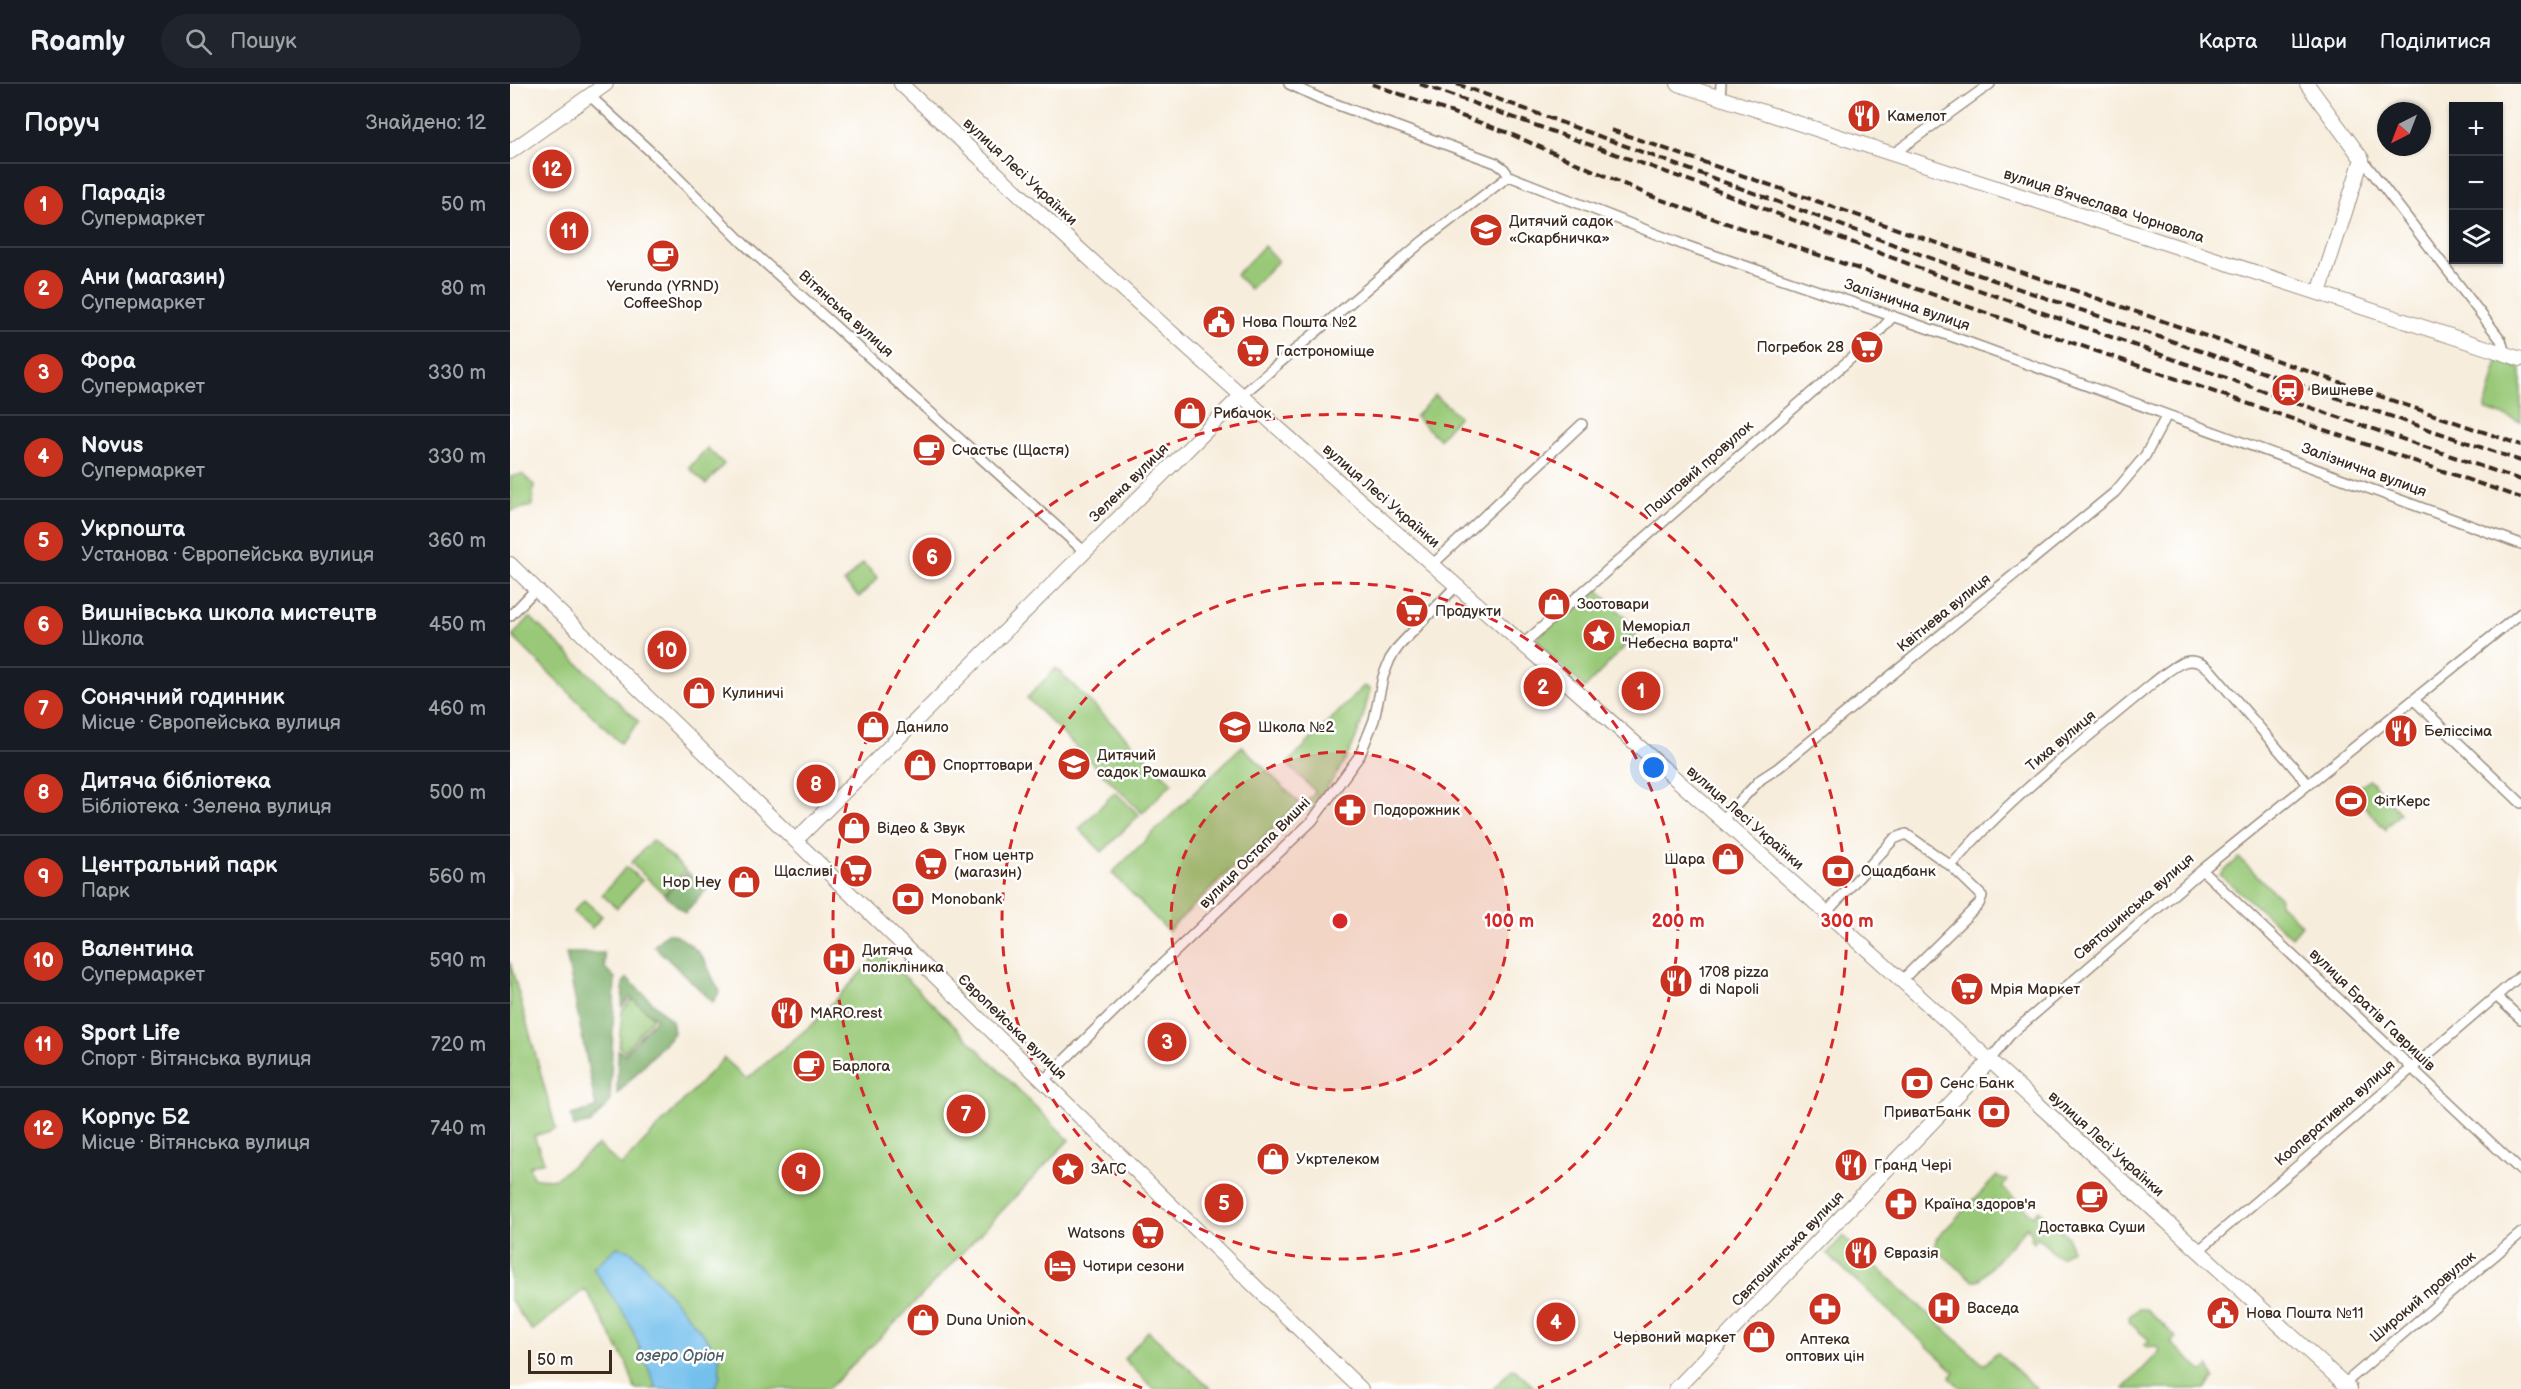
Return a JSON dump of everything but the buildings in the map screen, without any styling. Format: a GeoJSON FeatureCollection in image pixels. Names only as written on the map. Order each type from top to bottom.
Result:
{"type":"FeatureCollection","features":[{"type":"Feature","properties":{"kind":"street"},"geometry":{"type":"LineString","coordinates":[[510,152],[606,84]]}},
{"type":"Feature","properties":{"kind":"street","name":"вулиця Лесі Українки"},"geometry":{"type":"LineString","coordinates":[[901,84],[1014,190],[1242,395],[1902,980],[2347,1387]]}},
{"type":"Feature","properties":{"kind":"street","name":"Залізнична вулиця"},"geometry":{"type":"LineString","coordinates":[[1289,84],[1319,98],[1496,164],[1509,176],[1684,245],[1893,316],[2521,544]]}},
{"type":"Feature","properties":{"kind":"street","name":"вулиця Вʼячеслава Чорновола"},"geometry":{"type":"LineString","coordinates":[[1678,84],[1720,91],[1893,154],[2521,359]]}},
{"type":"Feature","properties":{"kind":"street"},"geometry":{"type":"LineString","coordinates":[[1893,154],[1990,84]]}},
{"type":"Feature","properties":{"kind":"street"},"geometry":{"type":"LineString","coordinates":[[2307,84],[2501,340],[2505,354]]}},
{"type":"Feature","properties":{"kind":"street","name":"Вітянська вулиця"},"geometry":{"type":"LineString","coordinates":[[590,96],[664,164],[744,244],[1085,552]]}},
{"type":"Feature","properties":{"kind":"street"},"geometry":{"type":"LineString","coordinates":[[2319,294],[2362,159]]}},
{"type":"Feature","properties":{"kind":"street","name":"Зелена вулиця"},"geometry":{"type":"LineString","coordinates":[[796,840],[1242,395],[1398,261],[1509,176]]}},
{"type":"Feature","properties":{"kind":"street","name":"Поштовий провулок"},"geometry":{"type":"LineString","coordinates":[[1523,644],[1872,340],[1893,316]]}},
{"type":"Feature","properties":{"kind":"street","name":"Квітнева вулиця"},"geometry":{"type":"LineString","coordinates":[[1722,820],[1761,779],[1778,768],[2115,492],[2145,456],[2167,415]]}},
{"type":"Feature","properties":{"kind":"street"},"geometry":{"type":"LineString","coordinates":[[1433,564],[1582,424]]}},
{"type":"Feature","properties":{"kind":"street","name":"Європейська вулиця"},"geometry":{"type":"LineString","coordinates":[[510,564],[1361,1389]]}},
{"type":"Feature","properties":{"kind":"street","name":"вулиця Остапа Вишні"},"geometry":{"type":"LineString","coordinates":[[1044,1080],[1312,821],[1360,755],[1374,720],[1383,677],[1390,659],[1399,646],[1457,585]]}},
{"type":"Feature","properties":{"kind":"street"},"geometry":{"type":"LineString","coordinates":[[510,616],[536,590]]}},
{"type":"Feature","properties":{"kind":"street","name":"Святошинська вулиця"},"geometry":{"type":"LineString","coordinates":[[1676,1389],[1969,1084],[2010,1035],[2202,870],[2521,613]]}},
{"type":"Feature","properties":{"kind":"street","name":"Тиха вулиця"},"geometry":{"type":"LineString","coordinates":[[1950,866],[1976,836],[2013,801],[2153,683],[2174,667],[2191,660],[2197,660],[2211,671],[2308,784]]}},
{"type":"Feature","properties":{"kind":"street"},"geometry":{"type":"LineString","coordinates":[[2414,700],[2521,803]]}},
{"type":"Feature","properties":{"kind":"street"},"geometry":{"type":"LineString","coordinates":[[1826,913],[1894,839],[1906,834],[1950,866],[1982,896],[1979,904],[1902,980]]}},
{"type":"Feature","properties":{"kind":"street","name":"вулиця Братів Гавришів"},"geometry":{"type":"LineString","coordinates":[[2202,870],[2521,1171]]}},
{"type":"Feature","properties":{"kind":"street","name":"Кооперативна вулиця"},"geometry":{"type":"LineString","coordinates":[[2198,1251],[2521,975]]}},
{"type":"Feature","properties":{"kind":"street"},"geometry":{"type":"LineString","coordinates":[[2496,996],[2521,1019]]}},
{"type":"Feature","properties":{"kind":"street","name":"Широкий провулок"},"geometry":{"type":"LineString","coordinates":[[2347,1387],[2521,1233]]}},
{"type":"Feature","properties":{"kind":"green space"},"geometry":{"type":"Polygon","coordinates":[[[1264,246],[1278,261],[1250,289],[1236,275],[1264,246]]]}},
{"type":"Feature","properties":{"kind":"green space"},"geometry":{"type":"Polygon","coordinates":[[[2498,360],[2521,369],[2521,422],[2485,409],[2498,360]]]}},
{"type":"Feature","properties":{"kind":"green space"},"geometry":{"type":"Polygon","coordinates":[[[1435,395],[1459,416],[1439,439],[1415,417],[1435,395]]]}},
{"type":"Feature","properties":{"kind":"green space"},"geometry":{"type":"Polygon","coordinates":[[[707,448],[724,464],[706,484],[689,468],[707,448]]]}},
{"type":"Feature","properties":{"kind":"green space"},"geometry":{"type":"Polygon","coordinates":[[[522,474],[534,485],[532,506],[511,511],[510,477],[522,474]]]}},
{"type":"Feature","properties":{"kind":"green space"},"geometry":{"type":"Polygon","coordinates":[[[863,563],[878,578],[859,597],[844,582],[863,563]]]}},
{"type":"Feature","properties":{"kind":"green space"},"geometry":{"type":"Polygon","coordinates":[[[1597,589],[1639,632],[1585,688],[1536,642],[1537,638],[1567,610],[1571,613],[1597,589]]]}},
{"type":"Feature","properties":{"kind":"green space"},"geometry":{"type":"Polygon","coordinates":[[[530,617],[639,722],[620,743],[512,636],[530,617]]]}},
{"type":"Feature","properties":{"kind":"green space"},"geometry":{"type":"Polygon","coordinates":[[[1056,668],[1172,783],[1142,813],[1027,698],[1056,668]]]}},
{"type":"Feature","properties":{"kind":"green space"},"geometry":{"type":"Polygon","coordinates":[[[1364,686],[1370,689],[1355,740],[1332,781],[1309,810],[1303,805],[1316,792],[1287,764],[1364,686]]]}},
{"type":"Feature","properties":{"kind":"green space"},"geometry":{"type":"Polygon","coordinates":[[[1242,746],[1299,803],[1168,931],[1112,873],[1242,746]]]}},
{"type":"Feature","properties":{"kind":"green space"},"geometry":{"type":"Polygon","coordinates":[[[2369,779],[2400,813],[2386,828],[2387,831],[2352,793],[2369,779]]]}},
{"type":"Feature","properties":{"kind":"green space"},"geometry":{"type":"Polygon","coordinates":[[[1115,792],[1139,815],[1102,852],[1079,829],[1115,792]]]}},
{"type":"Feature","properties":{"kind":"green space"},"geometry":{"type":"Polygon","coordinates":[[[652,840],[685,870],[664,894],[631,863],[652,840]]]}},
{"type":"Feature","properties":{"kind":"green space"},"geometry":{"type":"Polygon","coordinates":[[[2239,858],[2280,898],[2279,903],[2302,925],[2292,937],[2220,875],[2239,858]]]}},
{"type":"Feature","properties":{"kind":"green space"},"geometry":{"type":"Polygon","coordinates":[[[626,867],[642,880],[617,908],[602,895],[626,867]]]}},
{"type":"Feature","properties":{"kind":"green space"},"geometry":{"type":"Polygon","coordinates":[[[687,872],[707,889],[685,913],[665,895],[687,872]]]}},
{"type":"Feature","properties":{"kind":"green space"},"geometry":{"type":"Polygon","coordinates":[[[584,900],[602,916],[592,928],[573,912],[584,900]]]}},
{"type":"Feature","properties":{"kind":"green space"},"geometry":{"type":"Polygon","coordinates":[[[667,933],[688,943],[705,961],[720,991],[713,1002],[654,946],[667,933]]]}},
{"type":"Feature","properties":{"kind":"green space"},"geometry":{"type":"Polygon","coordinates":[[[880,952],[1069,1140],[905,1313],[828,1389],[635,1389],[627,1364],[585,1289],[532,1331],[510,1299],[510,962],[556,1129],[534,1136],[544,1161],[529,1166],[533,1178],[555,1179],[598,1145],[621,1166],[724,1058],[747,1079],[816,1021],[880,952]]]}},
{"type":"Feature","properties":{"kind":"green space"},"geometry":{"type":"Polygon","coordinates":[[[566,953],[604,953],[605,968],[615,978],[610,1102],[591,1123],[574,1127],[571,1115],[596,1108],[566,953]]]}},
{"type":"Feature","properties":{"kind":"green space"},"geometry":{"type":"Polygon","coordinates":[[[627,978],[672,1021],[674,1033],[617,1094],[618,1050],[625,1054],[656,1018],[630,997],[622,1007],[623,983],[627,978]]]}},
{"type":"Feature","properties":{"kind":"green space"},"geometry":{"type":"Polygon","coordinates":[[[632,999],[653,1017],[625,1051],[619,1047],[622,1011],[632,999]]]}},
{"type":"Feature","properties":{"kind":"green space"},"geometry":{"type":"Polygon","coordinates":[[[1997,1176],[2007,1180],[2002,1187],[2033,1216],[2039,1210],[2068,1237],[2071,1249],[2062,1257],[2057,1256],[2037,1237],[2034,1243],[2031,1239],[2032,1233],[2027,1227],[1980,1279],[1973,1281],[1936,1249],[1936,1239],[1997,1176]]]}},
{"type":"Feature","properties":{"kind":"green space"},"geometry":{"type":"Polygon","coordinates":[[[1843,1236],[1984,1365],[1997,1352],[2037,1389],[1962,1389],[1950,1378],[1955,1372],[1827,1254],[1843,1236]]]}},
{"type":"Feature","properties":{"kind":"green space"},"geometry":{"type":"Polygon","coordinates":[[[2138,1309],[2146,1309],[2176,1337],[2171,1343],[2203,1372],[2209,1366],[2214,1378],[2205,1389],[2124,1389],[2160,1351],[2156,1346],[2144,1345],[2150,1341],[2130,1323],[2129,1317],[2138,1309]]]}},
{"type":"Feature","properties":{"kind":"green space"},"geometry":{"type":"Polygon","coordinates":[[[1148,1331],[1211,1389],[1154,1389],[1124,1359],[1148,1331]]]}},
{"type":"Feature","properties":{"kind":"green space"},"geometry":{"type":"Polygon","coordinates":[[[1513,1368],[1534,1387],[1493,1389],[1513,1368]]]}},
{"type":"Feature","properties":{"kind":"water","name":"озеро Оріон"},"geometry":{"type":"Polygon","coordinates":[[[617,1247],[630,1250],[641,1261],[709,1341],[719,1357],[720,1377],[714,1389],[658,1389],[656,1387],[628,1320],[593,1268],[617,1247]]]}},
{"type":"Feature","properties":{"kind":"railway"},"geometry":{"type":"LineString","coordinates":[[1372,84],[1506,132],[1651,196],[1706,216],[2521,498]]}},
{"type":"Feature","properties":{"kind":"railway"},"geometry":{"type":"LineString","coordinates":[[1420,84],[1702,185],[1948,279],[2521,480]]}},
{"type":"Feature","properties":{"kind":"railway"},"geometry":{"type":"LineString","coordinates":[[1457,84],[1944,263],[2521,461]]}},
{"type":"Feature","properties":{"kind":"railway"},"geometry":{"type":"LineString","coordinates":[[1611,130],[2521,445]]}},
{"type":"Feature","properties":{"kind":"place","name":"Камелот"},"geometry":{"type":"Point","coordinates":[1864,116]}},
{"type":"Feature","properties":{"kind":"place","name":"Корпус Б2"},"geometry":{"type":"Point","coordinates":[552,169]}},
{"type":"Feature","properties":{"kind":"place","name":"Дитячий садок «Скарбничка»"},"geometry":{"type":"Point","coordinates":[1486,230]}},
{"type":"Feature","properties":{"kind":"place","name":"Sport Life"},"geometry":{"type":"Point","coordinates":[569,231]}},
{"type":"Feature","properties":{"kind":"place","name":"Yerunda (YRND) CoffeeShop"},"geometry":{"type":"Point","coordinates":[663,256]}},
{"type":"Feature","properties":{"kind":"place","name":"Нова Пошта №2"},"geometry":{"type":"Point","coordinates":[1219,322]}},
{"type":"Feature","properties":{"kind":"place","name":"Погребок 28"},"geometry":{"type":"Point","coordinates":[1867,347]}},
{"type":"Feature","properties":{"kind":"place","name":"Гастрономіще"},"geometry":{"type":"Point","coordinates":[1253,351]}},
{"type":"Feature","properties":{"kind":"place","name":"Вишневе"},"geometry":{"type":"Point","coordinates":[2288,390]}},
{"type":"Feature","properties":{"kind":"place","name":"Рибачок"},"geometry":{"type":"Point","coordinates":[1190,413]}},
{"type":"Feature","properties":{"kind":"place","name":"Счастьє (Щастя)"},"geometry":{"type":"Point","coordinates":[929,450]}},
{"type":"Feature","properties":{"kind":"place","name":"Вишнівська школа мистецтв"},"geometry":{"type":"Point","coordinates":[932,557]}},
{"type":"Feature","properties":{"kind":"place","name":"Зоотовари"},"geometry":{"type":"Point","coordinates":[1554,604]}},
{"type":"Feature","properties":{"kind":"place","name":"Продукти"},"geometry":{"type":"Point","coordinates":[1412,611]}},
{"type":"Feature","properties":{"kind":"place","name":"Меморіал \"Небесна варта\""},"geometry":{"type":"Point","coordinates":[1599,635]}},
{"type":"Feature","properties":{"kind":"place","name":"Валентина"},"geometry":{"type":"Point","coordinates":[667,650]}},
{"type":"Feature","properties":{"kind":"place","name":"Ани (магазин)"},"geometry":{"type":"Point","coordinates":[1543,687]}},
{"type":"Feature","properties":{"kind":"place","name":"Парадіз"},"geometry":{"type":"Point","coordinates":[1641,691]}},
{"type":"Feature","properties":{"kind":"place","name":"Кулиничі"},"geometry":{"type":"Point","coordinates":[699,693]}},
{"type":"Feature","properties":{"kind":"place","name":"Данило"},"geometry":{"type":"Point","coordinates":[873,727]}},
{"type":"Feature","properties":{"kind":"place","name":"Школа №2"},"geometry":{"type":"Point","coordinates":[1235,727]}},
{"type":"Feature","properties":{"kind":"place","name":"Беліссіма"},"geometry":{"type":"Point","coordinates":[2401,731]}},
{"type":"Feature","properties":{"kind":"place","name":"Дитячий садок Ромашка"},"geometry":{"type":"Point","coordinates":[1074,764]}},
{"type":"Feature","properties":{"kind":"place","name":"Спорттовари"},"geometry":{"type":"Point","coordinates":[920,765]}},
{"type":"Feature","properties":{"kind":"place","name":"Дитяча бібліотека"},"geometry":{"type":"Point","coordinates":[816,784]}},
{"type":"Feature","properties":{"kind":"place","name":"ФітКерс"},"geometry":{"type":"Point","coordinates":[2351,801]}},
{"type":"Feature","properties":{"kind":"place","name":"Подорожник"},"geometry":{"type":"Point","coordinates":[1350,810]}},
{"type":"Feature","properties":{"kind":"place","name":"Відео & Звук"},"geometry":{"type":"Point","coordinates":[854,828]}},
{"type":"Feature","properties":{"kind":"place","name":"Шара"},"geometry":{"type":"Point","coordinates":[1728,859]}},
{"type":"Feature","properties":{"kind":"place","name":"Гном центр (магазин)"},"geometry":{"type":"Point","coordinates":[931,864]}},
{"type":"Feature","properties":{"kind":"place","name":"Щасливі"},"geometry":{"type":"Point","coordinates":[856,871]}},
{"type":"Feature","properties":{"kind":"place","name":"Ощадбанк"},"geometry":{"type":"Point","coordinates":[1838,871]}},
{"type":"Feature","properties":{"kind":"place","name":"Hop Hey"},"geometry":{"type":"Point","coordinates":[744,882]}},
{"type":"Feature","properties":{"kind":"place","name":"Monobank"},"geometry":{"type":"Point","coordinates":[908,899]}},
{"type":"Feature","properties":{"kind":"place","name":"Дитяча полікліника"},"geometry":{"type":"Point","coordinates":[839,959]}},
{"type":"Feature","properties":{"kind":"place","name":"1708 pizza di Napoli"},"geometry":{"type":"Point","coordinates":[1676,981]}},
{"type":"Feature","properties":{"kind":"place","name":"Мрія Маркет"},"geometry":{"type":"Point","coordinates":[1967,989]}},
{"type":"Feature","properties":{"kind":"place","name":"MARO.rest"},"geometry":{"type":"Point","coordinates":[787,1013]}},
{"type":"Feature","properties":{"kind":"place","name":"Фора"},"geometry":{"type":"Point","coordinates":[1167,1042]}},
{"type":"Feature","properties":{"kind":"place","name":"Барлога"},"geometry":{"type":"Point","coordinates":[809,1066]}},
{"type":"Feature","properties":{"kind":"place","name":"Сенс Банк"},"geometry":{"type":"Point","coordinates":[1917,1083]}},
{"type":"Feature","properties":{"kind":"place","name":"ПриватБанк"},"geometry":{"type":"Point","coordinates":[1994,1112]}},
{"type":"Feature","properties":{"kind":"place","name":"Сонячний годинник"},"geometry":{"type":"Point","coordinates":[966,1114]}},
{"type":"Feature","properties":{"kind":"place","name":"Укртелеком"},"geometry":{"type":"Point","coordinates":[1273,1159]}},
{"type":"Feature","properties":{"kind":"place","name":"Гранд Чері"},"geometry":{"type":"Point","coordinates":[1851,1165]}},
{"type":"Feature","properties":{"kind":"place","name":"ЗАГС"},"geometry":{"type":"Point","coordinates":[1068,1169]}},
{"type":"Feature","properties":{"kind":"place","name":"Центральний парк"},"geometry":{"type":"Point","coordinates":[801,1172]}},
{"type":"Feature","properties":{"kind":"place","name":"Доставка Суши"},"geometry":{"type":"Point","coordinates":[2092,1197]}},
{"type":"Feature","properties":{"kind":"place","name":"Укрпошта"},"geometry":{"type":"Point","coordinates":[1224,1203]}},
{"type":"Feature","properties":{"kind":"place","name":"Країна здоров'я"},"geometry":{"type":"Point","coordinates":[1901,1204]}},
{"type":"Feature","properties":{"kind":"place","name":"Watsons"},"geometry":{"type":"Point","coordinates":[1148,1233]}},
{"type":"Feature","properties":{"kind":"place","name":"Євразія"},"geometry":{"type":"Point","coordinates":[1861,1253]}},
{"type":"Feature","properties":{"kind":"place","name":"Чотири сезони"},"geometry":{"type":"Point","coordinates":[1060,1266]}},
{"type":"Feature","properties":{"kind":"place","name":"Васеда"},"geometry":{"type":"Point","coordinates":[1944,1308]}},
{"type":"Feature","properties":{"kind":"place","name":"Аптека оптових цін"},"geometry":{"type":"Point","coordinates":[1825,1309]}},
{"type":"Feature","properties":{"kind":"place","name":"Нова Пошта №11"},"geometry":{"type":"Point","coordinates":[2223,1313]}},
{"type":"Feature","properties":{"kind":"place","name":"Duna Union"},"geometry":{"type":"Point","coordinates":[923,1320]}},
{"type":"Feature","properties":{"kind":"place","name":"Novus"},"geometry":{"type":"Point","coordinates":[1556,1322]}},
{"type":"Feature","properties":{"kind":"place","name":"Червоний маркет"},"geometry":{"type":"Point","coordinates":[1759,1337]}}]}
